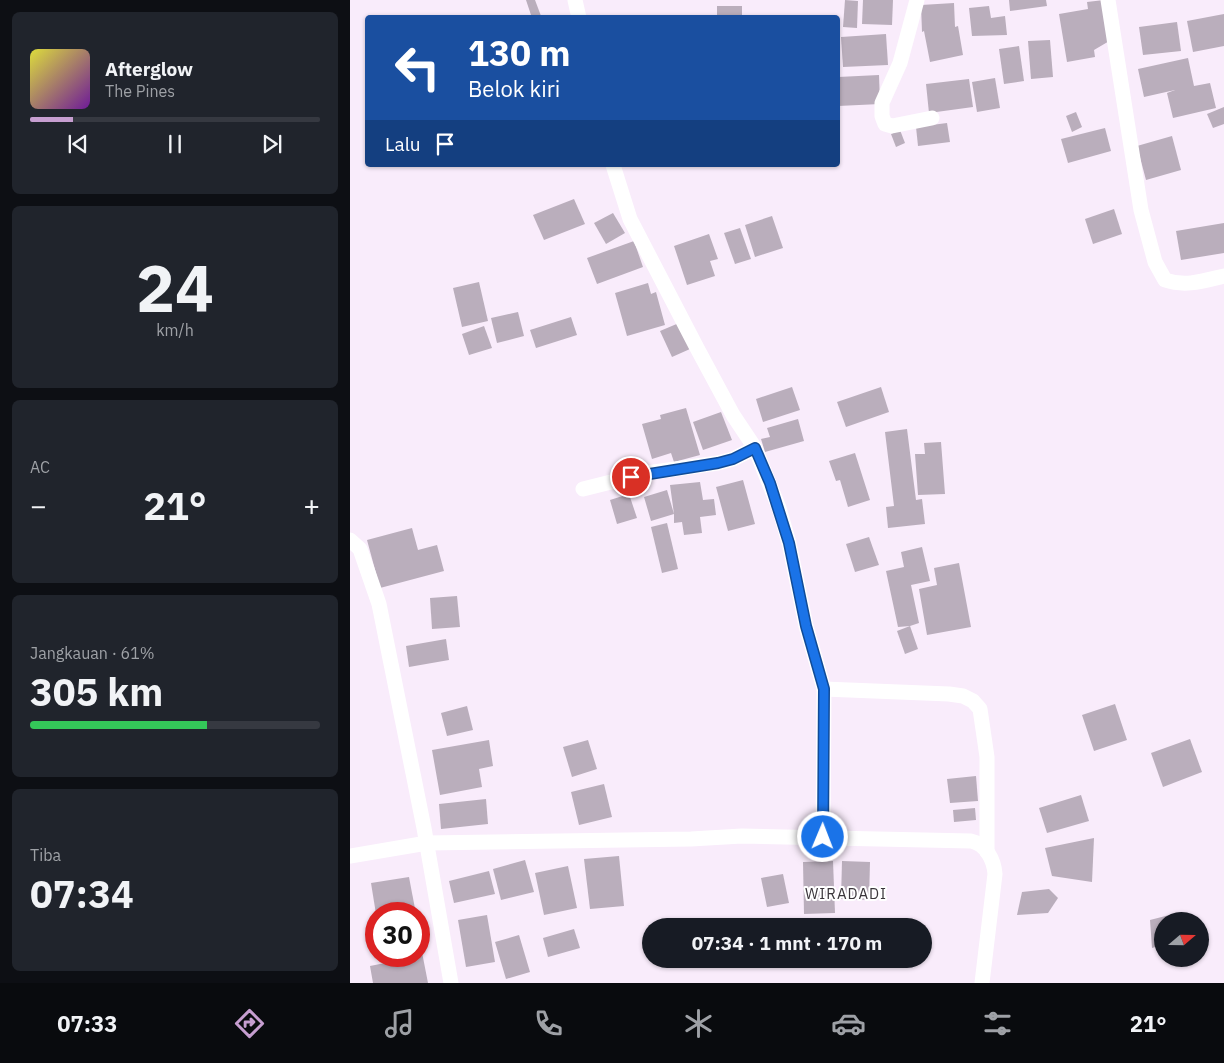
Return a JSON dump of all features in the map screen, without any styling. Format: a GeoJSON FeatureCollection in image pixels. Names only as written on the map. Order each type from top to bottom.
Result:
{"type":"FeatureCollection","features":[{"type":"Feature","properties":{"kind":"street"},"geometry":{"type":"LineString","coordinates":[[575,0],[578,15]]}},
{"type":"Feature","properties":{"kind":"street"},"geometry":{"type":"LineString","coordinates":[[917,0],[900,63],[882,103],[882,116],[884,124],[892,126],[932,118]]}},
{"type":"Feature","properties":{"kind":"street"},"geometry":{"type":"LineString","coordinates":[[1108,0],[1141,210],[1155,262],[1165,280],[1174,283],[1186,285],[1224,276]]}},
{"type":"Feature","properties":{"kind":"street"},"geometry":{"type":"LineString","coordinates":[[614,167],[630,219],[697,348],[734,415],[755,448],[770,483],[789,543],[806,626],[824,689],[823,837]]}},
{"type":"Feature","properties":{"kind":"street"},"geometry":{"type":"LineString","coordinates":[[583,489],[647,473],[718,463],[733,459],[755,448]]}},
{"type":"Feature","properties":{"kind":"street"},"geometry":{"type":"LineString","coordinates":[[350,540],[360,549],[379,604],[427,843],[451,983]]}},
{"type":"Feature","properties":{"kind":"street"},"geometry":{"type":"LineString","coordinates":[[824,689],[949,694],[963,696],[973,701],[980,709],[987,757],[987,852]]}},
{"type":"Feature","properties":{"kind":"street"},"geometry":{"type":"LineString","coordinates":[[350,856],[427,843],[681,839],[742,836],[976,842],[987,852],[993,864],[995,874],[982,983]]}},
{"type":"Feature","properties":{"kind":"building"},"geometry":{"type":"Polygon","coordinates":[[[526,0],[535,0],[541,15],[531,15],[526,0]]]}},
{"type":"Feature","properties":{"kind":"building"},"geometry":{"type":"Polygon","coordinates":[[[845,0],[858,1],[857,28],[843,27],[845,0]]]}},
{"type":"Feature","properties":{"kind":"building"},"geometry":{"type":"Polygon","coordinates":[[[863,0],[893,0],[892,25],[862,24],[863,0]]]}},
{"type":"Feature","properties":{"kind":"building"},"geometry":{"type":"Polygon","coordinates":[[[1009,0],[1046,0],[1047,6],[1010,11],[1009,0]]]}},
{"type":"Feature","properties":{"kind":"building"},"geometry":{"type":"Polygon","coordinates":[[[1104,0],[1111,40],[1094,50],[1095,57],[1067,62],[1059,14],[1088,9],[1087,2],[1104,0]]]}},
{"type":"Feature","properties":{"kind":"building"},"geometry":{"type":"Polygon","coordinates":[[[954,3],[955,27],[958,26],[963,55],[930,62],[924,31],[922,32],[921,5],[954,3]]]}},
{"type":"Feature","properties":{"kind":"building"},"geometry":{"type":"Polygon","coordinates":[[[717,6],[742,6],[742,15],[717,15],[717,6]]]}},
{"type":"Feature","properties":{"kind":"building"},"geometry":{"type":"Polygon","coordinates":[[[989,6],[991,18],[1005,16],[1007,35],[972,36],[969,8],[989,6]]]}},
{"type":"Feature","properties":{"kind":"building"},"geometry":{"type":"Polygon","coordinates":[[[1224,14],[1224,46],[1193,52],[1187,21],[1224,14]]]}},
{"type":"Feature","properties":{"kind":"building"},"geometry":{"type":"Polygon","coordinates":[[[1177,22],[1181,51],[1143,55],[1139,27],[1177,22]]]}},
{"type":"Feature","properties":{"kind":"building"},"geometry":{"type":"Polygon","coordinates":[[[886,34],[888,65],[843,67],[841,37],[886,34]]]}},
{"type":"Feature","properties":{"kind":"building"},"geometry":{"type":"Polygon","coordinates":[[[1050,40],[1053,77],[1031,79],[1028,41],[1050,40]]]}},
{"type":"Feature","properties":{"kind":"building"},"geometry":{"type":"Polygon","coordinates":[[[1019,46],[1024,81],[1004,84],[999,49],[1019,46]]]}},
{"type":"Feature","properties":{"kind":"building"},"geometry":{"type":"Polygon","coordinates":[[[1188,58],[1194,86],[1210,83],[1216,108],[1173,118],[1167,93],[1175,90],[1144,97],[1138,69],[1188,58]]]}},
{"type":"Feature","properties":{"kind":"building"},"geometry":{"type":"Polygon","coordinates":[[[879,75],[880,104],[840,106],[840,77],[879,75]]]}},
{"type":"Feature","properties":{"kind":"building"},"geometry":{"type":"Polygon","coordinates":[[[995,78],[1000,108],[977,112],[972,82],[995,78]]]}},
{"type":"Feature","properties":{"kind":"building"},"geometry":{"type":"Polygon","coordinates":[[[969,79],[973,107],[929,113],[926,84],[969,79]]]}},
{"type":"Feature","properties":{"kind":"building"},"geometry":{"type":"Polygon","coordinates":[[[1224,107],[1224,124],[1213,128],[1207,114],[1224,107]]]}},
{"type":"Feature","properties":{"kind":"building"},"geometry":{"type":"Polygon","coordinates":[[[1076,112],[1082,127],[1072,132],[1066,116],[1076,112]]]}},
{"type":"Feature","properties":{"kind":"building"},"geometry":{"type":"Polygon","coordinates":[[[947,123],[950,142],[918,146],[916,127],[947,123]]]}},
{"type":"Feature","properties":{"kind":"building"},"geometry":{"type":"Polygon","coordinates":[[[1105,128],[1111,151],[1068,163],[1061,139],[1105,128]]]}},
{"type":"Feature","properties":{"kind":"building"},"geometry":{"type":"Polygon","coordinates":[[[900,130],[905,143],[896,147],[891,134],[900,130]]]}},
{"type":"Feature","properties":{"kind":"building"},"geometry":{"type":"Polygon","coordinates":[[[1172,136],[1181,170],[1146,180],[1137,146],[1172,136]]]}},
{"type":"Feature","properties":{"kind":"building"},"geometry":{"type":"Polygon","coordinates":[[[574,199],[585,224],[544,240],[533,215],[574,199]]]}},
{"type":"Feature","properties":{"kind":"building"},"geometry":{"type":"Polygon","coordinates":[[[1114,209],[1122,234],[1093,244],[1085,219],[1114,209]]]}},
{"type":"Feature","properties":{"kind":"building"},"geometry":{"type":"Polygon","coordinates":[[[613,213],[625,233],[606,244],[594,223],[613,213]]]}},
{"type":"Feature","properties":{"kind":"building"},"geometry":{"type":"Polygon","coordinates":[[[772,216],[783,248],[755,257],[745,225],[772,216]]]}},
{"type":"Feature","properties":{"kind":"building"},"geometry":{"type":"Polygon","coordinates":[[[1224,223],[1224,253],[1181,260],[1176,231],[1224,223]]]}},
{"type":"Feature","properties":{"kind":"building"},"geometry":{"type":"Polygon","coordinates":[[[740,228],[751,259],[735,264],[724,233],[740,228]]]}},
{"type":"Feature","properties":{"kind":"building"},"geometry":{"type":"Polygon","coordinates":[[[709,234],[718,259],[710,261],[715,276],[687,285],[674,246],[709,234]]]}},
{"type":"Feature","properties":{"kind":"building"},"geometry":{"type":"Polygon","coordinates":[[[634,241],[643,267],[597,284],[587,258],[634,241]]]}},
{"type":"Feature","properties":{"kind":"building"},"geometry":{"type":"Polygon","coordinates":[[[479,282],[488,321],[462,327],[453,288],[479,282]]]}},
{"type":"Feature","properties":{"kind":"building"},"geometry":{"type":"Polygon","coordinates":[[[648,283],[651,294],[656,292],[665,325],[627,336],[615,293],[648,283]]]}},
{"type":"Feature","properties":{"kind":"building"},"geometry":{"type":"Polygon","coordinates":[[[518,312],[524,336],[497,343],[491,318],[518,312]]]}},
{"type":"Feature","properties":{"kind":"building"},"geometry":{"type":"Polygon","coordinates":[[[571,317],[577,335],[536,348],[530,330],[571,317]]]}},
{"type":"Feature","properties":{"kind":"building"},"geometry":{"type":"Polygon","coordinates":[[[679,323],[690,349],[672,357],[660,331],[679,323]]]}},
{"type":"Feature","properties":{"kind":"building"},"geometry":{"type":"Polygon","coordinates":[[[484,326],[492,348],[469,355],[462,334],[484,326]]]}},
{"type":"Feature","properties":{"kind":"building"},"geometry":{"type":"Polygon","coordinates":[[[792,387],[800,410],[763,422],[756,399],[792,387]]]}},
{"type":"Feature","properties":{"kind":"building"},"geometry":{"type":"Polygon","coordinates":[[[881,387],[889,412],[846,427],[837,402],[881,387]]]}},
{"type":"Feature","properties":{"kind":"building"},"geometry":{"type":"Polygon","coordinates":[[[686,408],[700,455],[674,462],[671,453],[652,459],[642,424],[661,419],[660,415],[686,408]]]}},
{"type":"Feature","properties":{"kind":"building"},"geometry":{"type":"Polygon","coordinates":[[[721,412],[732,440],[703,450],[693,422],[721,412]]]}},
{"type":"Feature","properties":{"kind":"building"},"geometry":{"type":"Polygon","coordinates":[[[798,419],[804,441],[765,452],[761,439],[770,437],[767,428],[798,419]]]}},
{"type":"Feature","properties":{"kind":"building"},"geometry":{"type":"Polygon","coordinates":[[[907,429],[916,500],[922,499],[925,524],[888,528],[886,507],[894,506],[885,432],[907,429]]]}},
{"type":"Feature","properties":{"kind":"building"},"geometry":{"type":"Polygon","coordinates":[[[941,442],[945,494],[918,495],[915,454],[925,454],[924,443],[941,442]]]}},
{"type":"Feature","properties":{"kind":"building"},"geometry":{"type":"Polygon","coordinates":[[[855,453],[870,500],[848,507],[840,480],[836,481],[829,461],[855,453]]]}},
{"type":"Feature","properties":{"kind":"building"},"geometry":{"type":"Polygon","coordinates":[[[743,480],[755,524],[728,531],[716,487],[743,480]]]}},
{"type":"Feature","properties":{"kind":"building"},"geometry":{"type":"Polygon","coordinates":[[[700,482],[703,500],[714,499],[716,515],[700,517],[702,533],[684,535],[682,522],[674,523],[670,485],[700,482]]]}},
{"type":"Feature","properties":{"kind":"building"},"geometry":{"type":"Polygon","coordinates":[[[667,490],[674,514],[651,521],[644,497],[667,490]]]}},
{"type":"Feature","properties":{"kind":"building"},"geometry":{"type":"Polygon","coordinates":[[[629,494],[637,518],[617,524],[610,500],[629,494]]]}},
{"type":"Feature","properties":{"kind":"building"},"geometry":{"type":"Polygon","coordinates":[[[667,523],[678,569],[662,573],[651,527],[667,523]]]}},
{"type":"Feature","properties":{"kind":"building"},"geometry":{"type":"Polygon","coordinates":[[[412,528],[418,550],[437,545],[444,571],[380,588],[367,540],[412,528]]]}},
{"type":"Feature","properties":{"kind":"building"},"geometry":{"type":"Polygon","coordinates":[[[869,537],[879,565],[855,572],[846,544],[869,537]]]}},
{"type":"Feature","properties":{"kind":"building"},"geometry":{"type":"Polygon","coordinates":[[[922,547],[930,581],[911,585],[919,623],[898,627],[886,571],[904,567],[901,552],[922,547]]]}},
{"type":"Feature","properties":{"kind":"building"},"geometry":{"type":"Polygon","coordinates":[[[959,563],[971,627],[927,635],[919,589],[937,585],[934,568],[959,563]]]}},
{"type":"Feature","properties":{"kind":"building"},"geometry":{"type":"Polygon","coordinates":[[[457,596],[460,627],[432,629],[430,598],[457,596]]]}},
{"type":"Feature","properties":{"kind":"building"},"geometry":{"type":"Polygon","coordinates":[[[910,626],[918,649],[905,654],[897,631],[910,626]]]}},
{"type":"Feature","properties":{"kind":"building"},"geometry":{"type":"Polygon","coordinates":[[[446,639],[449,660],[409,667],[406,646],[446,639]]]}},
{"type":"Feature","properties":{"kind":"building"},"geometry":{"type":"Polygon","coordinates":[[[1115,704],[1127,740],[1094,751],[1082,715],[1115,704]]]}},
{"type":"Feature","properties":{"kind":"building"},"geometry":{"type":"Polygon","coordinates":[[[467,706],[473,730],[447,736],[441,713],[467,706]]]}},
{"type":"Feature","properties":{"kind":"building"},"geometry":{"type":"Polygon","coordinates":[[[1190,739],[1202,772],[1163,787],[1151,753],[1190,739]]]}},
{"type":"Feature","properties":{"kind":"building"},"geometry":{"type":"Polygon","coordinates":[[[489,740],[493,766],[479,769],[482,787],[440,795],[432,750],[489,740]]]}},
{"type":"Feature","properties":{"kind":"building"},"geometry":{"type":"Polygon","coordinates":[[[588,740],[597,769],[572,777],[563,747],[588,740]]]}},
{"type":"Feature","properties":{"kind":"building"},"geometry":{"type":"Polygon","coordinates":[[[976,776],[978,801],[950,803],[947,779],[976,776]]]}},
{"type":"Feature","properties":{"kind":"building"},"geometry":{"type":"Polygon","coordinates":[[[604,784],[612,817],[579,825],[571,792],[604,784]]]}},
{"type":"Feature","properties":{"kind":"building"},"geometry":{"type":"Polygon","coordinates":[[[1081,795],[1089,821],[1047,833],[1039,808],[1081,795]]]}},
{"type":"Feature","properties":{"kind":"building"},"geometry":{"type":"Polygon","coordinates":[[[486,799],[488,824],[441,829],[439,804],[486,799]]]}},
{"type":"Feature","properties":{"kind":"building"},"geometry":{"type":"Polygon","coordinates":[[[975,808],[976,820],[954,822],[953,810],[975,808]]]}},
{"type":"Feature","properties":{"kind":"building"},"geometry":{"type":"Polygon","coordinates":[[[1094,838],[1092,882],[1052,876],[1045,848],[1094,838]]]}},
{"type":"Feature","properties":{"kind":"building"},"geometry":{"type":"Polygon","coordinates":[[[619,856],[624,906],[590,909],[584,859],[619,856]]]}},
{"type":"Feature","properties":{"kind":"building"},"geometry":{"type":"Polygon","coordinates":[[[525,860],[534,892],[501,900],[493,869],[525,860]]]}},
{"type":"Feature","properties":{"kind":"building"},"geometry":{"type":"Polygon","coordinates":[[[833,861],[835,913],[804,914],[803,862],[833,861]]]}},
{"type":"Feature","properties":{"kind":"building"},"geometry":{"type":"Polygon","coordinates":[[[842,861],[870,862],[869,900],[841,899],[842,861]]]}},
{"type":"Feature","properties":{"kind":"building"},"geometry":{"type":"Polygon","coordinates":[[[568,866],[577,908],[544,915],[535,873],[568,866]]]}},
{"type":"Feature","properties":{"kind":"building"},"geometry":{"type":"Polygon","coordinates":[[[489,871],[495,894],[454,903],[449,881],[489,871]]]}},
{"type":"Feature","properties":{"kind":"building"},"geometry":{"type":"Polygon","coordinates":[[[783,874],[789,903],[767,907],[761,878],[783,874]]]}},
{"type":"Feature","properties":{"kind":"building"},"geometry":{"type":"Polygon","coordinates":[[[409,877],[414,902],[374,902],[371,883],[409,877]]]}},
{"type":"Feature","properties":{"kind":"building"},"geometry":{"type":"Polygon","coordinates":[[[1049,889],[1058,898],[1048,913],[1017,915],[1022,892],[1049,889]]]}},
{"type":"Feature","properties":{"kind":"building"},"geometry":{"type":"Polygon","coordinates":[[[487,915],[495,962],[466,967],[458,920],[487,915]]]}},
{"type":"Feature","properties":{"kind":"building"},"geometry":{"type":"Polygon","coordinates":[[[1154,919],[1154,947],[1152,948],[1150,920],[1154,919]]]}},
{"type":"Feature","properties":{"kind":"building"},"geometry":{"type":"Polygon","coordinates":[[[574,929],[580,948],[548,957],[543,938],[574,929]]]}},
{"type":"Feature","properties":{"kind":"building"},"geometry":{"type":"Polygon","coordinates":[[[519,935],[530,972],[506,979],[495,942],[519,935]]]}},
{"type":"Feature","properties":{"kind":"building"},"geometry":{"type":"Polygon","coordinates":[[[370,967],[425,967],[428,983],[373,983],[370,967]]]}},
{"type":"Feature","properties":{"kind":"district","name":"WIRADADI"},"geometry":{"type":"Point","coordinates":[846,894]}},
{"type":"Feature","properties":{"kind":"route"},"geometry":{"type":"LineString","coordinates":[[631,477],[696,465],[718,463],[733,459],[755,448],[779,508],[789,543],[806,626],[824,689],[823,837]]}}]}
